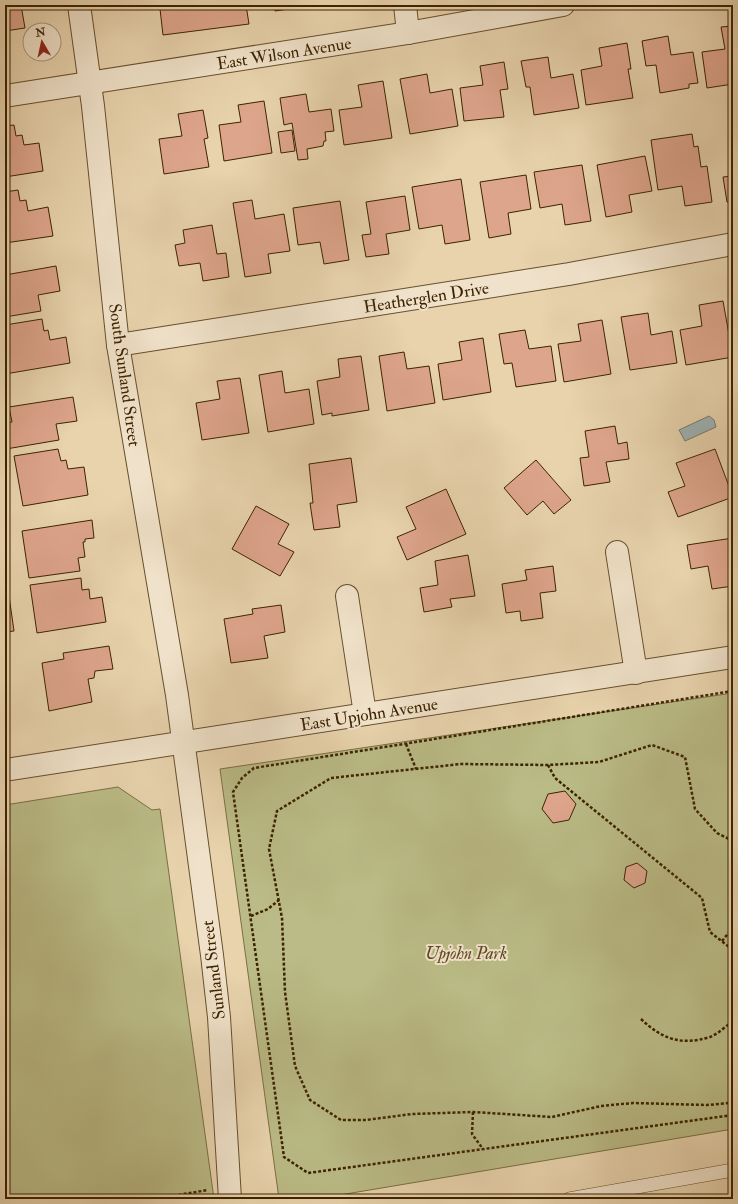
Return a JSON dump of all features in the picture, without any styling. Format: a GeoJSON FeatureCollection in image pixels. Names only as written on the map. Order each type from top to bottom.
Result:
{"type":"FeatureCollection","features":[{"type":"Feature","properties":{"kind":"street","name":"South Sunland Street"},"geometry":{"type":"LineString","coordinates":[[79,5],[90,83],[118,345],[184,743]]}},
{"type":"Feature","properties":{"kind":"street"},"geometry":{"type":"LineString","coordinates":[[405,5],[408,33]]}},
{"type":"Feature","properties":{"kind":"street","name":"East Wilson Avenue"},"geometry":{"type":"LineString","coordinates":[[5,96],[408,33],[563,5]]}},
{"type":"Feature","properties":{"kind":"street","name":"Heatherglen Drive"},"geometry":{"type":"LineString","coordinates":[[118,345],[562,275],[733,244]]}},
{"type":"Feature","properties":{"kind":"street"},"geometry":{"type":"LineString","coordinates":[[617,552],[636,673]]}},
{"type":"Feature","properties":{"kind":"street"},"geometry":{"type":"LineString","coordinates":[[347,596],[365,714]]}},
{"type":"Feature","properties":{"kind":"street","name":"East Upjohn Avenue"},"geometry":{"type":"LineString","coordinates":[[5,770],[733,658]]}},
{"type":"Feature","properties":{"kind":"street","name":"Sunland Street"},"geometry":{"type":"LineString","coordinates":[[184,743],[219,1017],[229,1193]]}},
{"type":"Feature","properties":{"kind":"lane"},"geometry":{"type":"LineString","coordinates":[[569,1199],[733,1170]]}},
{"type":"Feature","properties":{"kind":"path"},"geometry":{"type":"LineString","coordinates":[[733,691],[254,768],[242,778],[233,792],[284,1157],[308,1173],[733,1115]]}},
{"type":"Feature","properties":{"kind":"path"},"geometry":{"type":"LineString","coordinates":[[406,744],[416,769]]}},
{"type":"Feature","properties":{"kind":"path"},"geometry":{"type":"LineString","coordinates":[[733,841],[717,833],[695,809],[685,757],[652,745],[599,762],[548,765],[461,764],[331,778],[277,811],[268,849],[282,918],[285,992],[295,1066],[310,1100],[341,1120],[366,1120],[412,1114],[473,1112],[552,1117],[600,1106],[633,1103],[707,1106],[730,1103],[733,1101]]}},
{"type":"Feature","properties":{"kind":"path"},"geometry":{"type":"LineString","coordinates":[[548,765],[555,778],[702,898],[710,932],[733,950]]}},
{"type":"Feature","properties":{"kind":"path"},"geometry":{"type":"LineString","coordinates":[[241,773],[242,778]]}},
{"type":"Feature","properties":{"kind":"path"},"geometry":{"type":"LineString","coordinates":[[251,916],[268,909],[279,900]]}},
{"type":"Feature","properties":{"kind":"path"},"geometry":{"type":"LineString","coordinates":[[722,941],[731,930]]}},
{"type":"Feature","properties":{"kind":"path"},"geometry":{"type":"LineString","coordinates":[[641,1019],[654,1031],[678,1042],[711,1037],[733,1021]]}},
{"type":"Feature","properties":{"kind":"path"},"geometry":{"type":"LineString","coordinates":[[473,1112],[472,1134],[483,1149]]}},
{"type":"Feature","properties":{"kind":"path"},"geometry":{"type":"LineString","coordinates":[[154,1199],[229,1193]]}},
{"type":"Feature","properties":{"kind":"green space","name":"Upjohn Park"},"geometry":{"type":"Polygon","coordinates":[[[733,693],[733,1129],[316,1199],[279,1199],[220,769],[733,693]]]}},
{"type":"Feature","properties":{"kind":"green space"},"geometry":{"type":"Polygon","coordinates":[[[118,787],[152,810],[160,809],[214,1199],[5,1199],[5,805],[118,787]]]}},
{"type":"Feature","properties":{"kind":"water"},"geometry":{"type":"Polygon","coordinates":[[[709,416],[714,420],[716,427],[685,441],[679,430],[709,416]]]}},
{"type":"Feature","properties":{"kind":"building"},"geometry":{"type":"Polygon","coordinates":[[[5,5],[21,5],[24,22],[22,22],[22,28],[5,31],[5,5]]]}},
{"type":"Feature","properties":{"kind":"building"},"geometry":{"type":"Polygon","coordinates":[[[182,5],[246,5],[249,24],[163,35],[160,9],[182,5]]]}},
{"type":"Feature","properties":{"kind":"building"},"geometry":{"type":"Polygon","coordinates":[[[274,5],[316,5],[275,11],[274,5]]]}},
{"type":"Feature","properties":{"kind":"building"},"geometry":{"type":"Polygon","coordinates":[[[733,26],[733,84],[707,88],[702,52],[725,49],[721,27],[733,26]]]}},
{"type":"Feature","properties":{"kind":"building"},"geometry":{"type":"Polygon","coordinates":[[[668,36],[671,55],[693,52],[698,83],[689,84],[689,88],[660,93],[656,65],[646,66],[642,41],[668,36]]]}},
{"type":"Feature","properties":{"kind":"building"},"geometry":{"type":"Polygon","coordinates":[[[627,43],[631,69],[628,69],[633,98],[586,105],[581,70],[602,66],[599,48],[627,43]]]}},
{"type":"Feature","properties":{"kind":"building"},"geometry":{"type":"Polygon","coordinates":[[[548,57],[551,78],[573,74],[579,108],[534,115],[530,87],[526,87],[521,61],[548,57]]]}},
{"type":"Feature","properties":{"kind":"building"},"geometry":{"type":"Polygon","coordinates":[[[504,62],[508,89],[500,90],[504,117],[464,121],[460,88],[483,85],[480,66],[504,62]]]}},
{"type":"Feature","properties":{"kind":"building"},"geometry":{"type":"Polygon","coordinates":[[[427,74],[430,93],[452,89],[458,126],[410,134],[400,79],[427,74]]]}},
{"type":"Feature","properties":{"kind":"building"},"geometry":{"type":"Polygon","coordinates":[[[383,81],[392,138],[344,145],[339,110],[362,107],[358,85],[383,81]]]}},
{"type":"Feature","properties":{"kind":"building"},"geometry":{"type":"Polygon","coordinates":[[[306,94],[309,112],[331,109],[334,131],[325,132],[326,141],[324,141],[323,146],[307,149],[308,159],[298,160],[292,123],[284,125],[280,98],[306,94]]]}},
{"type":"Feature","properties":{"kind":"building"},"geometry":{"type":"Polygon","coordinates":[[[264,101],[272,153],[224,161],[219,125],[241,122],[238,105],[264,101]]]}},
{"type":"Feature","properties":{"kind":"building"},"geometry":{"type":"Polygon","coordinates":[[[203,110],[208,138],[204,139],[209,167],[164,174],[159,139],[182,136],[178,114],[203,110]]]}},
{"type":"Feature","properties":{"kind":"building"},"geometry":{"type":"Polygon","coordinates":[[[14,125],[16,136],[22,135],[24,145],[39,143],[43,171],[5,177],[5,126],[14,125]]]}},
{"type":"Feature","properties":{"kind":"building"},"geometry":{"type":"Polygon","coordinates":[[[292,130],[295,151],[281,153],[278,132],[292,130]]]}},
{"type":"Feature","properties":{"kind":"building"},"geometry":{"type":"Polygon","coordinates":[[[692,134],[694,147],[698,146],[701,167],[707,166],[712,202],[685,206],[682,186],[658,190],[651,140],[692,134]]]}},
{"type":"Feature","properties":{"kind":"building"},"geometry":{"type":"Polygon","coordinates":[[[733,142],[733,162],[730,143],[733,142]]]}},
{"type":"Feature","properties":{"kind":"building"},"geometry":{"type":"Polygon","coordinates":[[[645,156],[652,191],[629,195],[632,212],[606,217],[597,165],[645,156]]]}},
{"type":"Feature","properties":{"kind":"building"},"geometry":{"type":"Polygon","coordinates":[[[582,165],[591,221],[565,225],[562,204],[540,208],[534,172],[582,165]]]}},
{"type":"Feature","properties":{"kind":"building"},"geometry":{"type":"Polygon","coordinates":[[[526,175],[531,209],[508,213],[511,234],[489,238],[480,182],[526,175]]]}},
{"type":"Feature","properties":{"kind":"building"},"geometry":{"type":"Polygon","coordinates":[[[733,176],[733,201],[727,202],[723,177],[733,176]]]}},
{"type":"Feature","properties":{"kind":"building"},"geometry":{"type":"Polygon","coordinates":[[[461,179],[470,240],[445,244],[442,225],[419,229],[412,187],[461,179]]]}},
{"type":"Feature","properties":{"kind":"building"},"geometry":{"type":"Polygon","coordinates":[[[18,190],[20,201],[26,200],[28,211],[48,207],[53,236],[5,243],[5,192],[18,190]]]}},
{"type":"Feature","properties":{"kind":"building"},"geometry":{"type":"Polygon","coordinates":[[[405,196],[410,230],[386,234],[389,254],[366,257],[362,235],[371,234],[366,202],[405,196]]]}},
{"type":"Feature","properties":{"kind":"building"},"geometry":{"type":"Polygon","coordinates":[[[252,200],[255,219],[284,214],[290,251],[268,254],[271,273],[245,277],[233,203],[252,200]]]}},
{"type":"Feature","properties":{"kind":"building"},"geometry":{"type":"Polygon","coordinates":[[[340,201],[349,260],[324,264],[320,242],[298,245],[293,208],[340,201]]]}},
{"type":"Feature","properties":{"kind":"building"},"geometry":{"type":"Polygon","coordinates":[[[212,225],[217,254],[226,253],[229,277],[203,281],[200,263],[179,266],[175,245],[185,243],[183,230],[212,225]]]}},
{"type":"Feature","properties":{"kind":"building"},"geometry":{"type":"Polygon","coordinates":[[[56,266],[60,291],[38,295],[41,311],[5,317],[5,275],[56,266]]]}},
{"type":"Feature","properties":{"kind":"building"},"geometry":{"type":"Polygon","coordinates":[[[723,301],[733,357],[686,365],[680,330],[702,326],[699,305],[723,301]]]}},
{"type":"Feature","properties":{"kind":"building"},"geometry":{"type":"Polygon","coordinates":[[[648,313],[651,335],[672,331],[677,363],[630,370],[621,317],[648,313]]]}},
{"type":"Feature","properties":{"kind":"building"},"geometry":{"type":"Polygon","coordinates":[[[42,319],[44,331],[48,330],[50,340],[66,337],[70,363],[5,374],[5,325],[42,319]]]}},
{"type":"Feature","properties":{"kind":"building"},"geometry":{"type":"Polygon","coordinates":[[[602,320],[611,374],[564,382],[558,344],[581,341],[578,324],[602,320]]]}},
{"type":"Feature","properties":{"kind":"building"},"geometry":{"type":"Polygon","coordinates":[[[525,330],[529,349],[551,346],[556,381],[516,387],[512,363],[504,364],[499,334],[525,330]]]}},
{"type":"Feature","properties":{"kind":"building"},"geometry":{"type":"Polygon","coordinates":[[[483,338],[491,392],[443,400],[438,364],[462,360],[459,342],[483,338]]]}},
{"type":"Feature","properties":{"kind":"building"},"geometry":{"type":"Polygon","coordinates":[[[404,352],[407,369],[429,366],[435,403],[387,411],[379,356],[404,352]]]}},
{"type":"Feature","properties":{"kind":"building"},"geometry":{"type":"Polygon","coordinates":[[[361,356],[369,410],[332,416],[332,413],[322,415],[317,381],[340,377],[338,359],[361,356]]]}},
{"type":"Feature","properties":{"kind":"building"},"geometry":{"type":"Polygon","coordinates":[[[282,371],[285,393],[309,389],[314,424],[268,432],[259,375],[282,371]]]}},
{"type":"Feature","properties":{"kind":"building"},"geometry":{"type":"Polygon","coordinates":[[[240,378],[249,433],[202,440],[196,403],[220,399],[217,381],[240,378]]]}},
{"type":"Feature","properties":{"kind":"building"},"geometry":{"type":"Polygon","coordinates":[[[73,397],[77,421],[56,424],[59,440],[6,449],[5,423],[12,422],[9,407],[73,397]]]}},
{"type":"Feature","properties":{"kind":"building"},"geometry":{"type":"Polygon","coordinates":[[[615,426],[618,444],[627,442],[629,459],[606,462],[610,482],[584,486],[580,458],[589,457],[585,431],[615,426]]]}},
{"type":"Feature","properties":{"kind":"building"},"geometry":{"type":"Polygon","coordinates":[[[58,449],[61,461],[66,460],[68,469],[84,467],[88,495],[23,506],[14,456],[58,449]]]}},
{"type":"Feature","properties":{"kind":"building"},"geometry":{"type":"Polygon","coordinates":[[[715,449],[733,497],[678,517],[668,492],[685,486],[676,463],[715,449]]]}},
{"type":"Feature","properties":{"kind":"building"},"geometry":{"type":"Polygon","coordinates":[[[351,458],[357,502],[337,505],[340,527],[314,530],[310,503],[313,503],[309,464],[351,458]]]}},
{"type":"Feature","properties":{"kind":"building"},"geometry":{"type":"Polygon","coordinates":[[[536,460],[571,500],[554,514],[543,501],[527,515],[504,488],[536,460]]]}},
{"type":"Feature","properties":{"kind":"building"},"geometry":{"type":"Polygon","coordinates":[[[446,489],[466,534],[407,560],[397,537],[416,529],[406,507],[446,489]]]}},
{"type":"Feature","properties":{"kind":"building"},"geometry":{"type":"Polygon","coordinates":[[[256,506],[289,524],[278,544],[294,552],[280,576],[232,549],[256,506]]]}},
{"type":"Feature","properties":{"kind":"building"},"geometry":{"type":"Polygon","coordinates":[[[92,520],[94,538],[85,539],[85,542],[83,542],[85,557],[78,558],[80,571],[29,578],[22,531],[92,520]]]}},
{"type":"Feature","properties":{"kind":"building"},"geometry":{"type":"Polygon","coordinates":[[[733,538],[733,586],[712,589],[708,566],[691,569],[687,545],[733,538]]]}},
{"type":"Feature","properties":{"kind":"building"},"geometry":{"type":"Polygon","coordinates":[[[468,555],[475,596],[450,599],[452,607],[424,612],[420,588],[438,585],[435,561],[468,555]]]}},
{"type":"Feature","properties":{"kind":"building"},"geometry":{"type":"Polygon","coordinates":[[[553,566],[556,591],[540,593],[543,618],[521,621],[520,611],[506,613],[502,584],[527,580],[525,570],[553,566]]]}},
{"type":"Feature","properties":{"kind":"building"},"geometry":{"type":"Polygon","coordinates":[[[81,578],[82,590],[89,589],[90,599],[102,597],[106,622],[37,633],[30,585],[81,578]]]}},
{"type":"Feature","properties":{"kind":"building"},"geometry":{"type":"Polygon","coordinates":[[[5,596],[9,596],[14,631],[5,632],[5,596]]]}},
{"type":"Feature","properties":{"kind":"building"},"geometry":{"type":"Polygon","coordinates":[[[281,605],[285,632],[264,636],[268,658],[231,663],[224,619],[253,614],[252,609],[281,605]]]}},
{"type":"Feature","properties":{"kind":"building"},"geometry":{"type":"Polygon","coordinates":[[[109,646],[113,669],[95,671],[94,678],[88,679],[92,702],[49,711],[42,663],[64,659],[63,653],[109,646]]]}},
{"type":"Feature","properties":{"kind":"building"},"geometry":{"type":"Polygon","coordinates":[[[565,791],[576,804],[569,820],[553,823],[542,809],[548,794],[565,791]]]}},
{"type":"Feature","properties":{"kind":"building"},"geometry":{"type":"Polygon","coordinates":[[[637,863],[647,871],[645,883],[634,888],[624,880],[626,867],[637,863]]]}}]}
